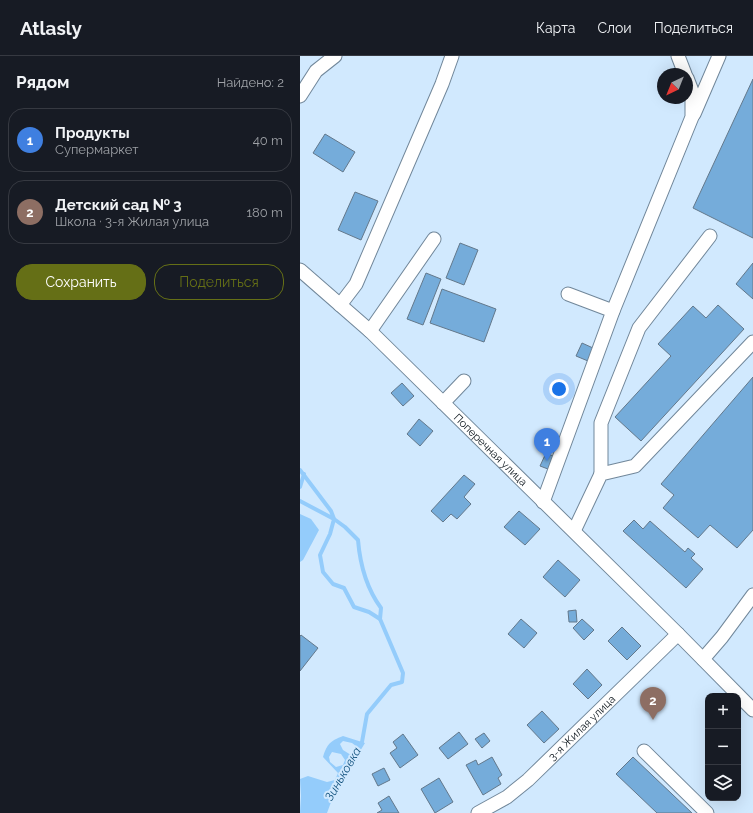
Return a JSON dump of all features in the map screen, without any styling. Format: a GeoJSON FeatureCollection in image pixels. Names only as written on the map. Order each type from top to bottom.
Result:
{"type":"FeatureCollection","features":[{"type":"Feature","properties":{"kind":"street"},"geometry":{"type":"LineString","coordinates":[[300,96],[316,71],[335,56]]}},
{"type":"Feature","properties":{"kind":"street"},"geometry":{"type":"LineString","coordinates":[[340,305],[356,284],[442,84],[452,56]]}},
{"type":"Feature","properties":{"kind":"street"},"geometry":{"type":"LineString","coordinates":[[678,56],[683,68]]}},
{"type":"Feature","properties":{"kind":"street"},"geometry":{"type":"LineString","coordinates":[[543,502],[613,311],[692,117],[719,56]]}},
{"type":"Feature","properties":{"kind":"street"},"geometry":{"type":"LineString","coordinates":[[692,104],[692,117]]}},
{"type":"Feature","properties":{"kind":"street"},"geometry":{"type":"LineString","coordinates":[[574,531],[601,474],[601,423],[639,328],[710,236]]}},
{"type":"Feature","properties":{"kind":"street"},"geometry":{"type":"LineString","coordinates":[[370,331],[434,239]]}},
{"type":"Feature","properties":{"kind":"street","name":"Поперечная улица"},"geometry":{"type":"LineString","coordinates":[[300,270],[370,331],[574,531],[753,710]]}},
{"type":"Feature","properties":{"kind":"street"},"geometry":{"type":"LineString","coordinates":[[568,294],[613,311]]}},
{"type":"Feature","properties":{"kind":"street"},"geometry":{"type":"LineString","coordinates":[[601,474],[635,466],[753,342]]}},
{"type":"Feature","properties":{"kind":"street"},"geometry":{"type":"LineString","coordinates":[[443,403],[464,381]]}},
{"type":"Feature","properties":{"kind":"street"},"geometry":{"type":"LineString","coordinates":[[702,659],[722,637],[753,596]]}},
{"type":"Feature","properties":{"kind":"street","name":"3-я Жилая улица"},"geometry":{"type":"LineString","coordinates":[[478,813],[507,797],[528,780],[678,634]]}},
{"type":"Feature","properties":{"kind":"street"},"geometry":{"type":"LineString","coordinates":[[644,751],[706,813]]}},
{"type":"Feature","properties":{"kind":"water"},"geometry":{"type":"Polygon","coordinates":[[[300,514],[311,519],[319,530],[303,560],[300,562],[300,514]]]}},
{"type":"Feature","properties":{"kind":"water"},"geometry":{"type":"Polygon","coordinates":[[[343,736],[365,743],[334,794],[327,813],[300,813],[300,779],[308,776],[327,782],[335,780],[338,773],[323,757],[326,749],[332,741],[343,736]],[[343,741],[340,744],[343,750],[351,755],[356,746],[352,743],[343,741]],[[332,752],[329,757],[330,762],[336,767],[343,765],[345,760],[341,754],[332,752]]]}},
{"type":"Feature","properties":{"kind":"building"},"geometry":{"type":"Polygon","coordinates":[[[753,79],[753,238],[693,208],[753,79]]]}},
{"type":"Feature","properties":{"kind":"building"},"geometry":{"type":"Polygon","coordinates":[[[325,134],[355,152],[343,172],[313,153],[325,134]]]}},
{"type":"Feature","properties":{"kind":"building"},"geometry":{"type":"Polygon","coordinates":[[[355,192],[378,201],[361,240],[338,230],[355,192]]]}},
{"type":"Feature","properties":{"kind":"building"},"geometry":{"type":"Polygon","coordinates":[[[460,243],[478,250],[464,285],[446,278],[460,243]]]}},
{"type":"Feature","properties":{"kind":"building"},"geometry":{"type":"Polygon","coordinates":[[[753,263],[753,299],[736,284],[753,263]]]}},
{"type":"Feature","properties":{"kind":"building"},"geometry":{"type":"Polygon","coordinates":[[[426,273],[441,279],[423,325],[407,319],[426,273]]]}},
{"type":"Feature","properties":{"kind":"building"},"geometry":{"type":"Polygon","coordinates":[[[442,289],[496,309],[484,342],[430,323],[442,289]]]}},
{"type":"Feature","properties":{"kind":"building"},"geometry":{"type":"Polygon","coordinates":[[[718,305],[744,329],[641,441],[615,417],[671,356],[658,344],[693,306],[706,318],[718,305]]]}},
{"type":"Feature","properties":{"kind":"building"},"geometry":{"type":"Polygon","coordinates":[[[582,343],[593,348],[588,361],[576,356],[582,343]]]}},
{"type":"Feature","properties":{"kind":"building"},"geometry":{"type":"Polygon","coordinates":[[[753,377],[753,530],[737,548],[710,525],[698,538],[663,508],[674,495],[661,484],[753,377]]]}},
{"type":"Feature","properties":{"kind":"building"},"geometry":{"type":"Polygon","coordinates":[[[402,383],[414,396],[403,406],[391,393],[402,383]]]}},
{"type":"Feature","properties":{"kind":"building"},"geometry":{"type":"Polygon","coordinates":[[[419,419],[433,431],[420,446],[407,434],[419,419]]]}},
{"type":"Feature","properties":{"kind":"building"},"geometry":{"type":"Polygon","coordinates":[[[546,453],[553,456],[548,469],[540,466],[546,453]]]}},
{"type":"Feature","properties":{"kind":"building"},"geometry":{"type":"Polygon","coordinates":[[[464,475],[475,484],[464,497],[471,504],[457,519],[451,514],[443,522],[431,511],[464,475]]]}},
{"type":"Feature","properties":{"kind":"building"},"geometry":{"type":"Polygon","coordinates":[[[519,511],[540,529],[525,545],[504,527],[519,511]]]}},
{"type":"Feature","properties":{"kind":"building"},"geometry":{"type":"Polygon","coordinates":[[[634,520],[643,529],[650,521],[685,552],[688,548],[695,554],[691,558],[703,569],[686,588],[623,531],[634,520]]]}},
{"type":"Feature","properties":{"kind":"building"},"geometry":{"type":"Polygon","coordinates":[[[558,560],[580,580],[565,597],[543,577],[558,560]]]}},
{"type":"Feature","properties":{"kind":"building"},"geometry":{"type":"Polygon","coordinates":[[[576,610],[577,622],[569,622],[568,611],[576,610]]]}},
{"type":"Feature","properties":{"kind":"building"},"geometry":{"type":"Polygon","coordinates":[[[521,619],[537,633],[524,648],[508,634],[521,619]]]}},
{"type":"Feature","properties":{"kind":"building"},"geometry":{"type":"Polygon","coordinates":[[[582,619],[594,630],[584,640],[573,628],[582,619]]]}},
{"type":"Feature","properties":{"kind":"building"},"geometry":{"type":"Polygon","coordinates":[[[622,627],[641,646],[627,660],[608,641],[622,627]]]}},
{"type":"Feature","properties":{"kind":"building"},"geometry":{"type":"Polygon","coordinates":[[[301,635],[318,648],[300,671],[300,636],[301,635]]]}},
{"type":"Feature","properties":{"kind":"building"},"geometry":{"type":"Polygon","coordinates":[[[587,669],[602,685],[588,699],[573,684],[587,669]]]}},
{"type":"Feature","properties":{"kind":"building"},"geometry":{"type":"Polygon","coordinates":[[[542,711],[559,729],[544,743],[527,725],[542,711]]]}},
{"type":"Feature","properties":{"kind":"building"},"geometry":{"type":"Polygon","coordinates":[[[459,732],[468,744],[448,759],[439,748],[459,732]]]}},
{"type":"Feature","properties":{"kind":"building"},"geometry":{"type":"Polygon","coordinates":[[[484,733],[490,741],[482,748],[475,739],[484,733]]]}},
{"type":"Feature","properties":{"kind":"building"},"geometry":{"type":"Polygon","coordinates":[[[403,734],[418,755],[400,768],[390,753],[397,748],[393,742],[403,734]]]}},
{"type":"Feature","properties":{"kind":"building"},"geometry":{"type":"Polygon","coordinates":[[[492,757],[502,775],[498,778],[501,784],[483,795],[466,765],[476,760],[478,765],[492,757]]]}},
{"type":"Feature","properties":{"kind":"building"},"geometry":{"type":"Polygon","coordinates":[[[633,757],[692,813],[657,813],[616,774],[633,757]]]}},
{"type":"Feature","properties":{"kind":"building"},"geometry":{"type":"Polygon","coordinates":[[[384,768],[390,780],[378,786],[372,774],[384,768]]]}},
{"type":"Feature","properties":{"kind":"building"},"geometry":{"type":"Polygon","coordinates":[[[439,778],[453,802],[435,813],[421,789],[439,778]]]}},
{"type":"Feature","properties":{"kind":"building"},"geometry":{"type":"Polygon","coordinates":[[[389,796],[399,813],[377,813],[382,810],[378,803],[389,796]]]}},
{"type":"Feature","properties":{"kind":"waterway","name":"Зиньковка"},"geometry":{"type":"LineString","coordinates":[[300,470],[331,511],[334,519],[345,527],[358,540],[360,558],[365,576],[372,593],[381,608],[380,619],[403,673],[402,682],[391,685],[367,714],[362,742],[359,746]]}},
{"type":"Feature","properties":{"kind":"waterway"},"geometry":{"type":"LineString","coordinates":[[300,487],[304,474]]}},
{"type":"Feature","properties":{"kind":"waterway"},"geometry":{"type":"LineString","coordinates":[[300,501],[334,519],[330,534],[320,555],[323,572],[333,584],[344,588],[354,607],[369,612],[380,619]]}},
{"type":"Feature","properties":{"kind":"place","name":"Продукты"},"geometry":{"type":"Point","coordinates":[547,461]}},
{"type":"Feature","properties":{"kind":"place","name":"Детский сад № 3"},"geometry":{"type":"Point","coordinates":[653,720]}}]}
